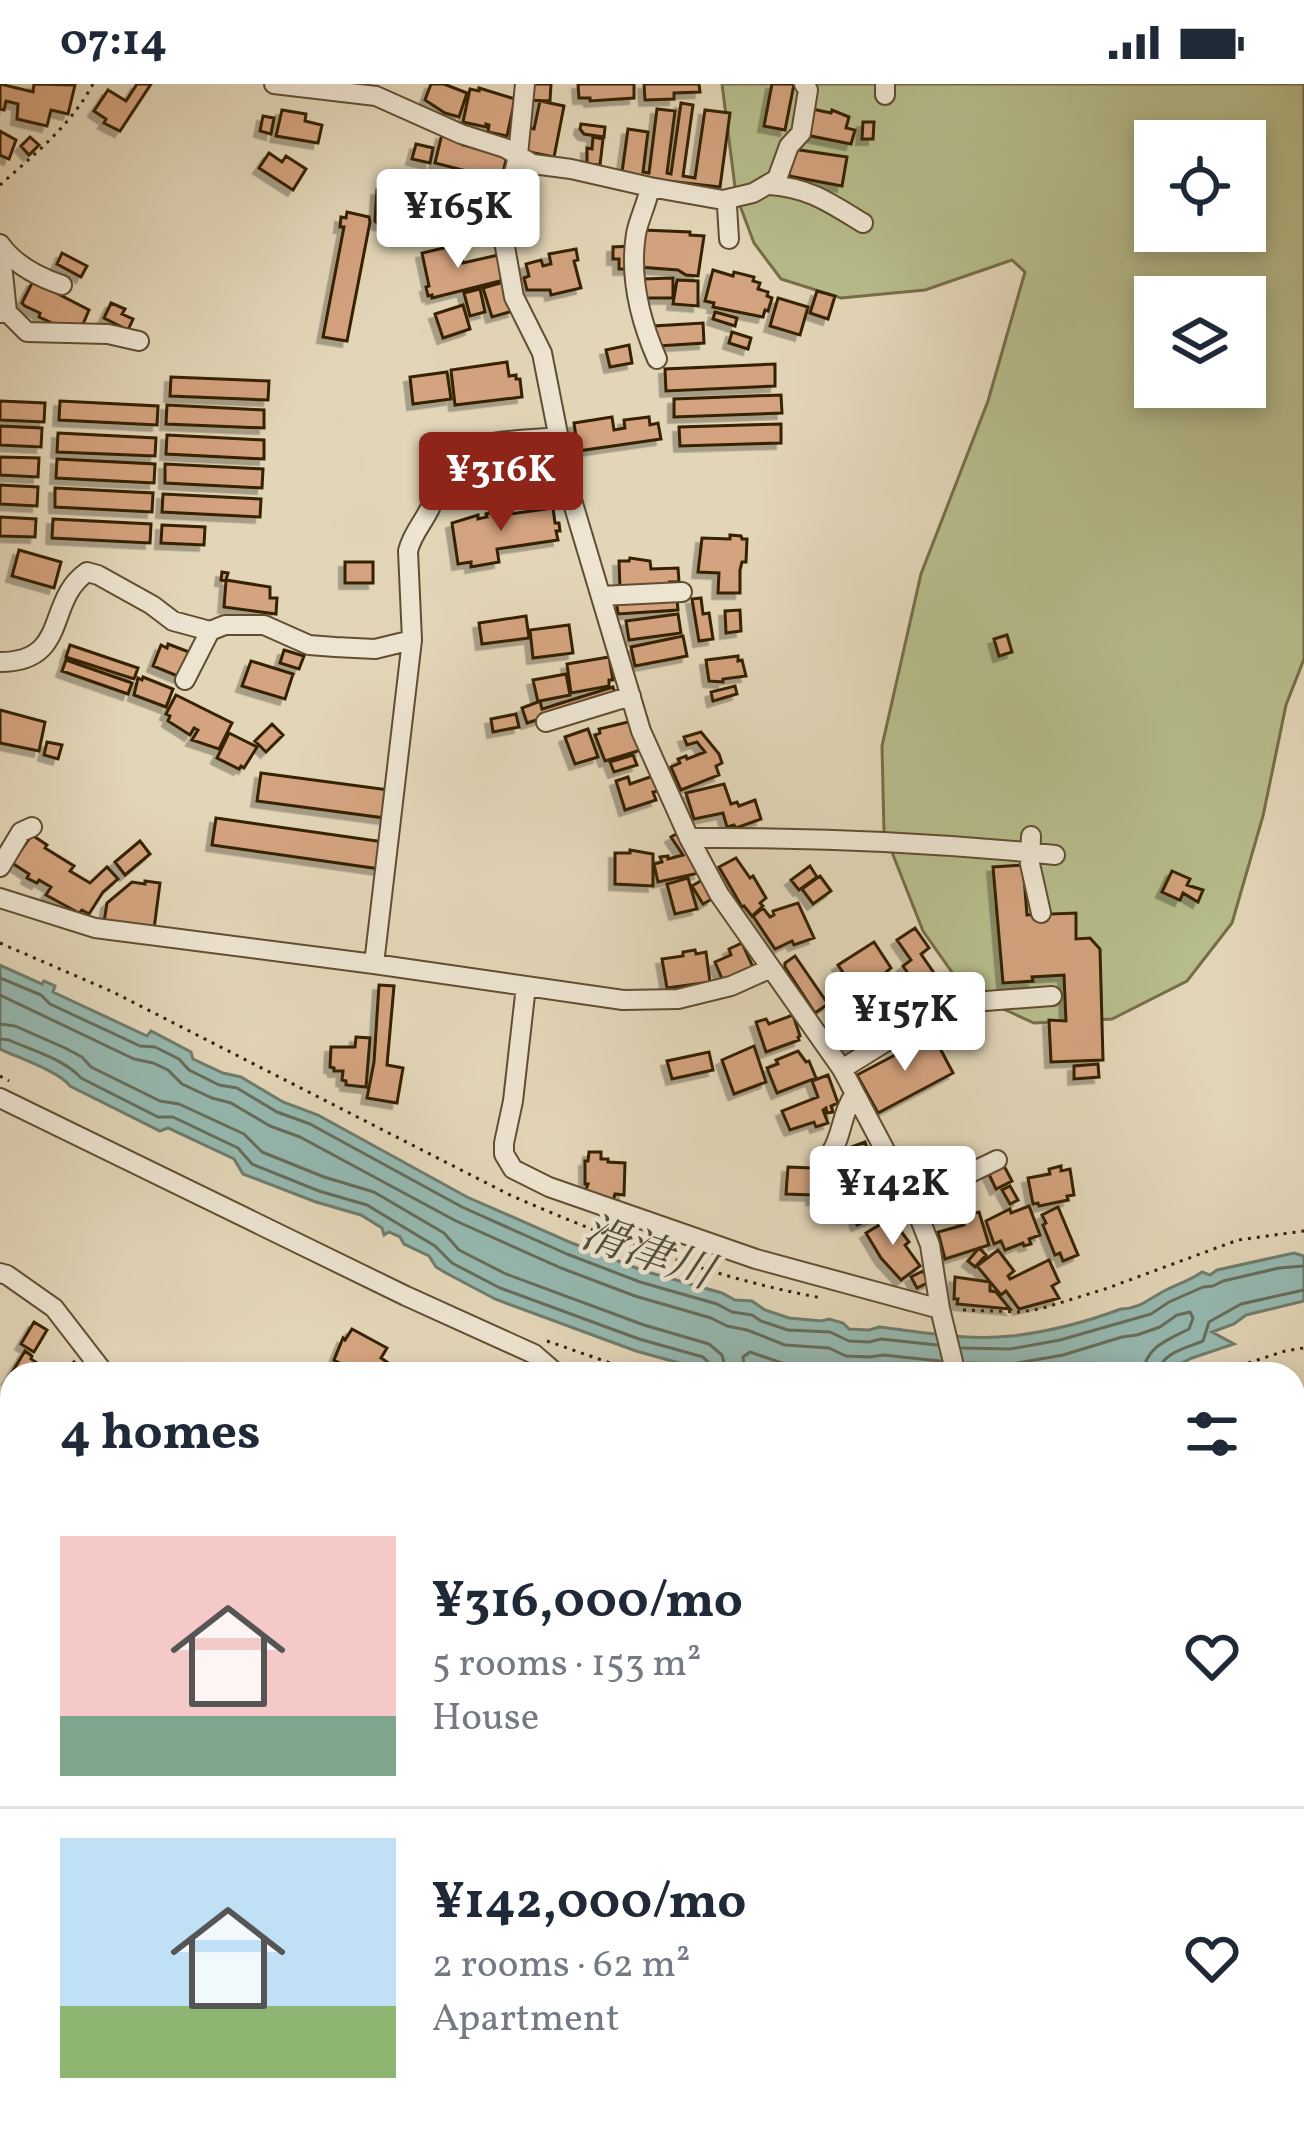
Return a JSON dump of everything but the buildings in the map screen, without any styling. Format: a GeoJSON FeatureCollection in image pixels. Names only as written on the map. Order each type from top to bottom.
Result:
{"type":"FeatureCollection","features":[{"type":"Feature","properties":{"kind":"street"},"geometry":{"type":"LineString","coordinates":[[274,84],[376,95],[533,164],[723,200],[753,193],[777,179],[789,146],[801,133],[808,89],[804,84]]}},
{"type":"Feature","properties":{"kind":"street"},"geometry":{"type":"LineString","coordinates":[[525,84],[518,155],[502,230],[514,297],[542,353],[569,490],[641,731],[688,838],[719,894],[842,1069],[912,1201],[930,1245],[953,1362]]}},
{"type":"Feature","properties":{"kind":"street"},"geometry":{"type":"LineString","coordinates":[[770,185],[813,193],[863,223]]}},
{"type":"Feature","properties":{"kind":"street"},"geometry":{"type":"LineString","coordinates":[[650,187],[636,235],[635,272],[643,325],[657,359]]}},
{"type":"Feature","properties":{"kind":"street"},"geometry":{"type":"LineString","coordinates":[[723,200],[729,239]]}},
{"type":"Feature","properties":{"kind":"street"},"geometry":{"type":"LineString","coordinates":[[0,244],[9,256],[62,285]]}},
{"type":"Feature","properties":{"kind":"street"},"geometry":{"type":"LineString","coordinates":[[0,244],[4,312],[27,332],[108,334],[139,341]]}},
{"type":"Feature","properties":{"kind":"street"},"geometry":{"type":"LineString","coordinates":[[374,964],[412,640],[411,538],[451,458],[470,447],[559,437]]}},
{"type":"Feature","properties":{"kind":"street"},"geometry":{"type":"LineString","coordinates":[[0,662],[32,658],[48,644],[75,580],[86,572],[173,621],[210,631],[225,625],[264,625],[309,645],[375,649],[412,640]]}},
{"type":"Feature","properties":{"kind":"street"},"geometry":{"type":"LineString","coordinates":[[601,596],[682,592]]}},
{"type":"Feature","properties":{"kind":"street"},"geometry":{"type":"LineString","coordinates":[[185,680],[210,631]]}},
{"type":"Feature","properties":{"kind":"street"},"geometry":{"type":"LineString","coordinates":[[546,722],[631,696]]}},
{"type":"Feature","properties":{"kind":"street"},"geometry":{"type":"LineString","coordinates":[[0,867],[21,832],[32,827]]}},
{"type":"Feature","properties":{"kind":"street"},"geometry":{"type":"LineString","coordinates":[[688,838],[1030,844],[1055,855]]}},
{"type":"Feature","properties":{"kind":"street"},"geometry":{"type":"LineString","coordinates":[[1030,844],[1042,913]]}},
{"type":"Feature","properties":{"kind":"street"},"geometry":{"type":"LineString","coordinates":[[0,898],[95,928],[623,1000],[678,999],[730,986],[770,969]]}},
{"type":"Feature","properties":{"kind":"street"},"geometry":{"type":"LineString","coordinates":[[526,986],[504,1143],[513,1169],[549,1187],[756,1259],[941,1313]]}},
{"type":"Feature","properties":{"kind":"street"},"geometry":{"type":"LineString","coordinates":[[842,1069],[947,1004],[1052,996]]}},
{"type":"Feature","properties":{"kind":"street"},"geometry":{"type":"LineString","coordinates":[[830,1154],[855,1094]]}},
{"type":"Feature","properties":{"kind":"street"},"geometry":{"type":"LineString","coordinates":[[0,1098],[543,1362]]}},
{"type":"Feature","properties":{"kind":"street"},"geometry":{"type":"LineString","coordinates":[[912,1201],[997,1160]]}},
{"type":"Feature","properties":{"kind":"street"},"geometry":{"type":"LineString","coordinates":[[0,1273],[54,1308],[96,1362]]}},
{"type":"Feature","properties":{"kind":"path"},"geometry":{"type":"LineString","coordinates":[[0,185],[50,142],[93,84]]}},
{"type":"Feature","properties":{"kind":"path"},"geometry":{"type":"LineString","coordinates":[[0,943],[113,992],[563,1218],[649,1252],[820,1297]]}},
{"type":"Feature","properties":{"kind":"path"},"geometry":{"type":"LineString","coordinates":[[0,1076],[20,1086]]}},
{"type":"Feature","properties":{"kind":"path"},"geometry":{"type":"LineString","coordinates":[[941,1313],[1040,1309],[1238,1240],[1304,1231]]}},
{"type":"Feature","properties":{"kind":"path"},"geometry":{"type":"LineString","coordinates":[[548,1341],[608,1362]]}},
{"type":"Feature","properties":{"kind":"path"},"geometry":{"type":"LineString","coordinates":[[1253,1362],[1304,1348]]}},
{"type":"Feature","properties":{"kind":"green space"},"geometry":{"type":"Polygon","coordinates":[[[722,84],[1304,84],[1304,659],[1286,705],[1263,816],[1232,923],[1187,981],[1112,1019],[1034,1023],[966,992],[923,931],[884,832],[882,746],[921,574],[988,401],[1025,272],[1012,260],[925,290],[841,298],[781,279],[754,243],[736,195],[722,84]]]}},
{"type":"Feature","properties":{"kind":"water"},"geometry":{"type":"Polygon","coordinates":[[[0,965],[55,986],[53,992],[147,1036],[151,1031],[191,1052],[193,1059],[318,1115],[467,1197],[644,1271],[752,1301],[789,1318],[829,1319],[849,1329],[879,1327],[978,1337],[1025,1334],[1134,1307],[1202,1272],[1210,1275],[1294,1253],[1304,1256],[1304,1301],[1246,1315],[1212,1332],[1234,1344],[1184,1362],[676,1362],[495,1299],[436,1267],[429,1256],[404,1244],[400,1237],[384,1235],[382,1228],[361,1215],[243,1174],[234,1159],[168,1128],[160,1131],[0,1049],[0,965]]]}},
{"type":"Feature","properties":{"kind":"water label","name":"滑津川"},"geometry":{"type":"Point","coordinates":[648,1251]}}]}
